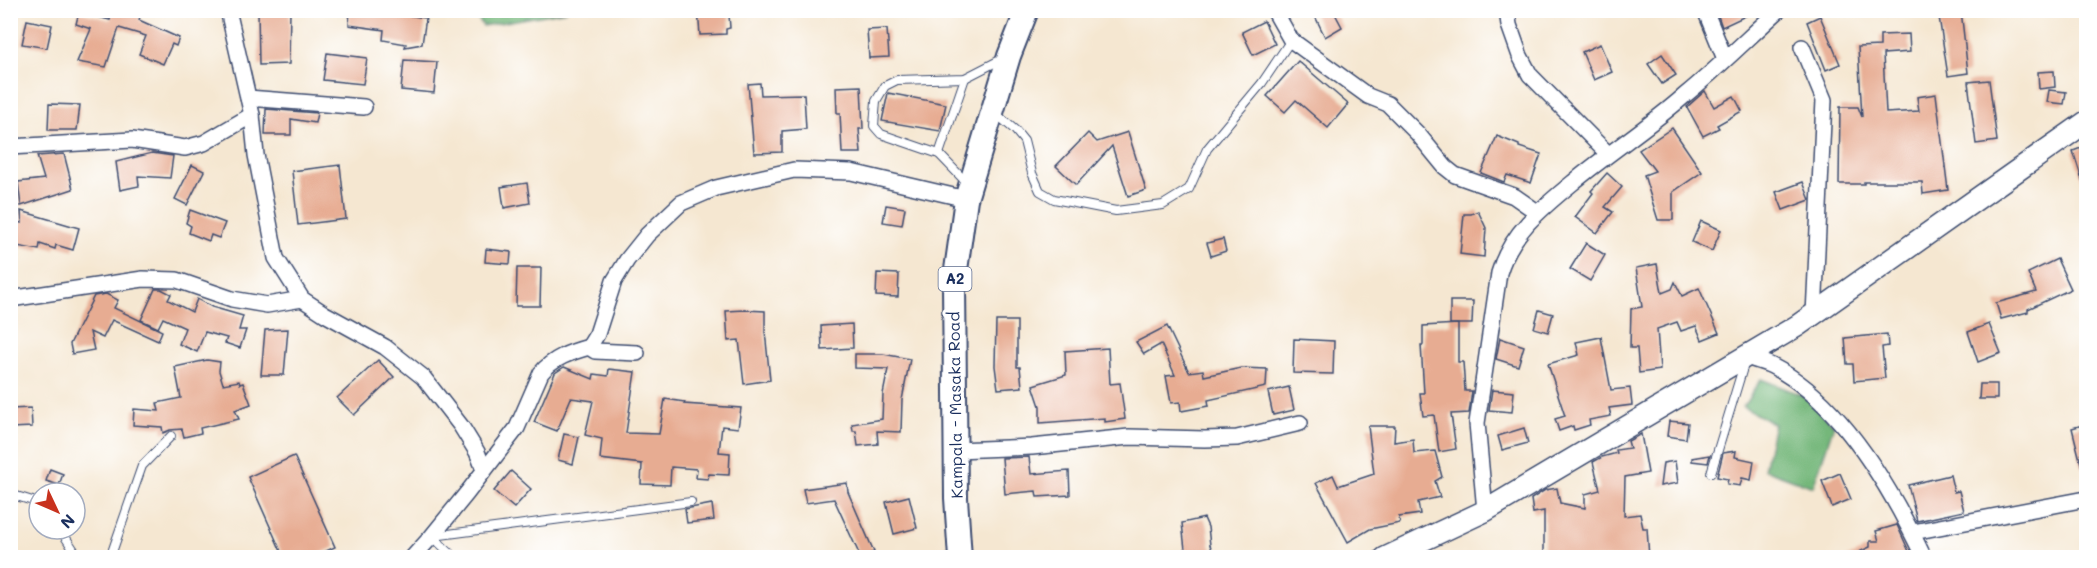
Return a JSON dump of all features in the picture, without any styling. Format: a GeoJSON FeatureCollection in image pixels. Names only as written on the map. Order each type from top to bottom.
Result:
{"type":"FeatureCollection","features":[{"type":"Feature","properties":{"kind":"main road","name":"Kampala - Masaka Road"},"geometry":{"type":"LineString","coordinates":[[960,558],[956,498],[954,284],[968,192],[1009,56],[1027,10]]}},
{"type":"Feature","properties":{"kind":"street"},"geometry":{"type":"LineString","coordinates":[[228,10],[252,116],[256,155],[276,258],[302,299],[385,347],[423,377],[461,426],[477,452],[484,469]]}},
{"type":"Feature","properties":{"kind":"street"},"geometry":{"type":"LineString","coordinates":[[1274,10],[1291,40],[1368,96],[1388,104],[1455,175],[1514,196],[1537,212]]}},
{"type":"Feature","properties":{"kind":"street"},"geometry":{"type":"LineString","coordinates":[[1507,10],[1509,25],[1520,56],[1530,75],[1608,154]]}},
{"type":"Feature","properties":{"kind":"street"},"geometry":{"type":"LineString","coordinates":[[1705,10],[1725,59]]}},
{"type":"Feature","properties":{"kind":"street"},"geometry":{"type":"LineString","coordinates":[[1485,511],[1477,423],[1498,273],[1504,256],[1523,227],[1537,212],[1683,97],[1779,10]]}},
{"type":"Feature","properties":{"kind":"street"},"geometry":{"type":"LineString","coordinates":[[1802,47],[1824,100],[1814,315]]}},
{"type":"Feature","properties":{"kind":"street"},"geometry":{"type":"LineString","coordinates":[[248,98],[364,106]]}},
{"type":"Feature","properties":{"kind":"street"},"geometry":{"type":"LineString","coordinates":[[10,147],[132,140],[185,148],[204,143],[252,116]]}},
{"type":"Feature","properties":{"kind":"street"},"geometry":{"type":"LineString","coordinates":[[1385,558],[1485,511],[1814,315],[2086,122]]}},
{"type":"Feature","properties":{"kind":"street"},"geometry":{"type":"LineString","coordinates":[[412,558],[467,493],[516,428],[541,373],[547,366],[567,354],[589,347],[597,334],[614,281],[627,260],[647,235],[681,203],[716,188],[794,170],[851,172],[968,192]]}},
{"type":"Feature","properties":{"kind":"street"},"geometry":{"type":"LineString","coordinates":[[10,299],[142,279],[177,280],[232,299],[267,305],[302,299]]}},
{"type":"Feature","properties":{"kind":"street"},"geometry":{"type":"LineString","coordinates":[[589,347],[595,351],[637,353]]}},
{"type":"Feature","properties":{"kind":"street"},"geometry":{"type":"LineString","coordinates":[[1746,357],[1772,367],[1795,381],[1823,405],[1851,434],[1913,532],[1924,558]]}},
{"type":"Feature","properties":{"kind":"street"},"geometry":{"type":"LineString","coordinates":[[956,450],[1032,447],[1129,437],[1237,438],[1300,423]]}},
{"type":"Feature","properties":{"kind":"street"},"geometry":{"type":"LineString","coordinates":[[1913,532],[2086,499]]}},
{"type":"Feature","properties":{"kind":"lane"},"geometry":{"type":"LineString","coordinates":[[992,110],[1024,141],[1032,173],[1040,191],[1054,199],[1116,212],[1164,205],[1189,189],[1207,149],[1262,83],[1291,40]]}},
{"type":"Feature","properties":{"kind":"lane"},"geometry":{"type":"LineString","coordinates":[[968,192],[939,154],[881,134],[874,126],[876,101],[885,86],[897,80],[964,78],[1009,56]]}},
{"type":"Feature","properties":{"kind":"lane"},"geometry":{"type":"LineString","coordinates":[[939,154],[964,78]]}},
{"type":"Feature","properties":{"kind":"lane"},"geometry":{"type":"LineString","coordinates":[[1711,473],[1746,357]]}},
{"type":"Feature","properties":{"kind":"lane"},"geometry":{"type":"LineString","coordinates":[[110,558],[142,466],[171,436]]}},
{"type":"Feature","properties":{"kind":"lane"},"geometry":{"type":"LineString","coordinates":[[10,494],[27,499]]}},
{"type":"Feature","properties":{"kind":"lane"},"geometry":{"type":"LineString","coordinates":[[432,536],[691,502]]}},
{"type":"Feature","properties":{"kind":"lane"},"geometry":{"type":"LineString","coordinates":[[432,536],[455,558]]}},
{"type":"Feature","properties":{"kind":"lane"},"geometry":{"type":"LineString","coordinates":[[68,541],[79,558]]}},
{"type":"Feature","properties":{"kind":"green space"},"geometry":{"type":"Polygon","coordinates":[[[472,11],[567,11],[483,26],[472,11]]]}},
{"type":"Feature","properties":{"kind":"green space"},"geometry":{"type":"Polygon","coordinates":[[[1761,379],[1804,396],[1834,425],[1813,487],[1764,469],[1774,424],[1743,407],[1761,379]]]}},
{"type":"Feature","properties":{"kind":"building"},"geometry":{"type":"Polygon","coordinates":[[[113,10],[142,10],[139,20],[179,38],[176,46],[172,44],[163,64],[139,54],[146,36],[119,28],[106,67],[77,62],[91,29],[76,24],[79,12],[110,20],[113,10]]]}},
{"type":"Feature","properties":{"kind":"building"},"geometry":{"type":"Polygon","coordinates":[[[258,10],[290,10],[289,64],[259,65],[258,10]]]}},
{"type":"Feature","properties":{"kind":"building"},"geometry":{"type":"Polygon","coordinates":[[[350,10],[387,15],[387,12],[426,18],[422,44],[405,47],[406,44],[383,40],[384,30],[349,25],[350,10]]]}},
{"type":"Feature","properties":{"kind":"building"},"geometry":{"type":"Polygon","coordinates":[[[698,10],[725,10],[725,16],[729,15],[730,28],[726,29],[726,34],[700,35],[698,10]]]}},
{"type":"Feature","properties":{"kind":"building"},"geometry":{"type":"Polygon","coordinates":[[[1312,10],[1333,10],[1342,27],[1325,37],[1312,10]]]}},
{"type":"Feature","properties":{"kind":"building"},"geometry":{"type":"Polygon","coordinates":[[[1716,10],[1758,10],[1722,27],[1716,10]]]}},
{"type":"Feature","properties":{"kind":"building"},"geometry":{"type":"Polygon","coordinates":[[[1938,10],[1961,10],[1968,73],[1948,76],[1938,10]]]}},
{"type":"Feature","properties":{"kind":"building"},"geometry":{"type":"Polygon","coordinates":[[[1820,16],[1840,64],[1826,70],[1807,22],[1820,16]]]}},
{"type":"Feature","properties":{"kind":"building"},"geometry":{"type":"Polygon","coordinates":[[[27,20],[52,25],[47,48],[22,44],[27,20]]]}},
{"type":"Feature","properties":{"kind":"building"},"geometry":{"type":"Polygon","coordinates":[[[1264,21],[1275,44],[1253,55],[1242,32],[1264,21]]]}},
{"type":"Feature","properties":{"kind":"building"},"geometry":{"type":"Polygon","coordinates":[[[887,29],[889,57],[869,58],[867,30],[887,29]]]}},
{"type":"Feature","properties":{"kind":"building"},"geometry":{"type":"Polygon","coordinates":[[[1909,34],[1910,52],[1883,54],[1886,113],[1919,111],[1917,97],[1936,94],[1948,190],[1923,194],[1922,182],[1839,184],[1840,107],[1858,107],[1862,117],[1858,47],[1880,46],[1880,35],[1909,34]]]}},
{"type":"Feature","properties":{"kind":"building"},"geometry":{"type":"Polygon","coordinates":[[[1600,44],[1612,72],[1594,80],[1582,52],[1600,44]]]}},
{"type":"Feature","properties":{"kind":"building"},"geometry":{"type":"Polygon","coordinates":[[[327,53],[367,58],[363,84],[323,80],[327,53]]]}},
{"type":"Feature","properties":{"kind":"building"},"geometry":{"type":"Polygon","coordinates":[[[1662,54],[1676,75],[1662,84],[1648,64],[1662,54]]]}},
{"type":"Feature","properties":{"kind":"building"},"geometry":{"type":"Polygon","coordinates":[[[404,60],[437,62],[434,93],[401,90],[404,60]]]}},
{"type":"Feature","properties":{"kind":"building"},"geometry":{"type":"Polygon","coordinates":[[[1298,61],[1348,104],[1328,128],[1296,100],[1285,112],[1267,96],[1298,61]]]}},
{"type":"Feature","properties":{"kind":"building"},"geometry":{"type":"Polygon","coordinates":[[[2054,71],[2055,87],[2039,89],[2038,72],[2054,71]]]}},
{"type":"Feature","properties":{"kind":"building"},"geometry":{"type":"Polygon","coordinates":[[[1989,80],[1997,141],[1976,144],[1968,82],[1989,80]]]}},
{"type":"Feature","properties":{"kind":"building"},"geometry":{"type":"Polygon","coordinates":[[[760,83],[761,95],[804,94],[806,129],[782,131],[782,152],[754,153],[748,84],[760,83]]]}},
{"type":"Feature","properties":{"kind":"building"},"geometry":{"type":"Polygon","coordinates":[[[861,86],[863,129],[859,129],[861,153],[842,153],[836,87],[861,86]]]}},
{"type":"Feature","properties":{"kind":"building"},"geometry":{"type":"Polygon","coordinates":[[[2049,90],[2066,92],[2064,104],[2047,102],[2049,90]]]}},
{"type":"Feature","properties":{"kind":"building"},"geometry":{"type":"Polygon","coordinates":[[[1705,91],[1714,107],[1734,96],[1742,111],[1717,125],[1719,128],[1703,136],[1687,107],[1705,91]]]}},
{"type":"Feature","properties":{"kind":"building"},"geometry":{"type":"Polygon","coordinates":[[[888,93],[946,104],[940,131],[882,121],[888,93]]]}},
{"type":"Feature","properties":{"kind":"building"},"geometry":{"type":"Polygon","coordinates":[[[49,104],[80,105],[77,130],[48,130],[49,104]]]}},
{"type":"Feature","properties":{"kind":"building"},"geometry":{"type":"Polygon","coordinates":[[[266,109],[317,113],[315,123],[291,119],[291,135],[265,135],[266,109]]]}},
{"type":"Feature","properties":{"kind":"building"},"geometry":{"type":"Polygon","coordinates":[[[1672,128],[1702,172],[1673,192],[1673,220],[1658,220],[1644,175],[1655,171],[1639,150],[1672,128]]]}},
{"type":"Feature","properties":{"kind":"building"},"geometry":{"type":"Polygon","coordinates":[[[1128,132],[1146,190],[1128,196],[1112,146],[1076,185],[1056,166],[1088,133],[1097,142],[1128,132]]]}},
{"type":"Feature","properties":{"kind":"building"},"geometry":{"type":"Polygon","coordinates":[[[1497,136],[1519,147],[1541,154],[1531,183],[1507,175],[1504,182],[1481,173],[1497,136]]]}},
{"type":"Feature","properties":{"kind":"building"},"geometry":{"type":"Polygon","coordinates":[[[2086,146],[2086,185],[2084,186],[2073,151],[2086,146]]]}},
{"type":"Feature","properties":{"kind":"building"},"geometry":{"type":"Polygon","coordinates":[[[152,153],[173,156],[170,178],[138,176],[139,186],[120,190],[116,162],[152,153]]]}},
{"type":"Feature","properties":{"kind":"building"},"geometry":{"type":"Polygon","coordinates":[[[64,154],[73,189],[21,206],[18,182],[44,179],[37,156],[64,154]]]}},
{"type":"Feature","properties":{"kind":"building"},"geometry":{"type":"Polygon","coordinates":[[[192,165],[204,171],[187,205],[175,199],[192,165]]]}},
{"type":"Feature","properties":{"kind":"building"},"geometry":{"type":"Polygon","coordinates":[[[340,165],[346,219],[298,225],[292,171],[340,165]]]}},
{"type":"Feature","properties":{"kind":"building"},"geometry":{"type":"Polygon","coordinates":[[[1607,173],[1622,187],[1605,207],[1613,212],[1597,233],[1575,217],[1593,193],[1591,191],[1607,173]]]}},
{"type":"Feature","properties":{"kind":"building"},"geometry":{"type":"Polygon","coordinates":[[[1803,182],[1810,200],[1783,210],[1776,192],[1803,182]]]}},
{"type":"Feature","properties":{"kind":"building"},"geometry":{"type":"Polygon","coordinates":[[[527,183],[530,203],[504,208],[501,187],[527,183]]]}},
{"type":"Feature","properties":{"kind":"building"},"geometry":{"type":"Polygon","coordinates":[[[886,205],[905,208],[902,225],[883,222],[886,205]]]}},
{"type":"Feature","properties":{"kind":"building"},"geometry":{"type":"Polygon","coordinates":[[[190,210],[225,223],[219,238],[211,235],[209,241],[189,233],[191,226],[186,223],[190,210]]]}},
{"type":"Feature","properties":{"kind":"building"},"geometry":{"type":"Polygon","coordinates":[[[21,211],[79,228],[73,250],[56,245],[55,249],[40,244],[39,250],[11,245],[16,222],[22,223],[21,211]]]}},
{"type":"Feature","properties":{"kind":"building"},"geometry":{"type":"Polygon","coordinates":[[[1478,211],[1486,228],[1484,257],[1460,254],[1464,214],[1478,211]]]}},
{"type":"Feature","properties":{"kind":"building"},"geometry":{"type":"Polygon","coordinates":[[[1701,221],[1721,230],[1712,251],[1692,242],[1701,221]]]}},
{"type":"Feature","properties":{"kind":"building"},"geometry":{"type":"Polygon","coordinates":[[[1223,239],[1226,251],[1211,256],[1207,243],[1223,239]]]}},
{"type":"Feature","properties":{"kind":"building"},"geometry":{"type":"Polygon","coordinates":[[[1586,243],[1605,255],[1590,281],[1570,269],[1586,243]]]}},
{"type":"Feature","properties":{"kind":"building"},"geometry":{"type":"Polygon","coordinates":[[[486,249],[511,252],[510,264],[485,262],[486,249]]]}},
{"type":"Feature","properties":{"kind":"building"},"geometry":{"type":"Polygon","coordinates":[[[2057,259],[2071,289],[2028,309],[2028,312],[2001,319],[1996,303],[2036,292],[2028,273],[2057,259]]]}},
{"type":"Feature","properties":{"kind":"building"},"geometry":{"type":"Polygon","coordinates":[[[1657,264],[1662,293],[1672,289],[1675,282],[1682,296],[1699,288],[1719,333],[1702,340],[1696,326],[1681,331],[1677,322],[1657,329],[1660,370],[1639,373],[1637,348],[1630,348],[1631,309],[1642,307],[1636,268],[1657,264]]]}},
{"type":"Feature","properties":{"kind":"building"},"geometry":{"type":"Polygon","coordinates":[[[517,268],[541,268],[540,306],[516,306],[517,268]]]}},
{"type":"Feature","properties":{"kind":"building"},"geometry":{"type":"Polygon","coordinates":[[[877,273],[899,274],[898,297],[876,296],[877,273]]]}},
{"type":"Feature","properties":{"kind":"building"},"geometry":{"type":"Polygon","coordinates":[[[155,289],[171,294],[168,300],[192,312],[197,299],[212,307],[243,316],[239,330],[246,330],[240,348],[225,343],[227,338],[205,332],[197,352],[179,344],[185,328],[163,318],[158,328],[141,320],[155,289]]]}},
{"type":"Feature","properties":{"kind":"building"},"geometry":{"type":"Polygon","coordinates":[[[106,294],[118,300],[114,308],[162,331],[158,341],[112,320],[103,338],[90,332],[94,350],[72,354],[70,344],[94,296],[106,294]]]}},
{"type":"Feature","properties":{"kind":"building"},"geometry":{"type":"Polygon","coordinates":[[[1450,301],[1473,301],[1472,324],[1450,324],[1450,301]]]}},
{"type":"Feature","properties":{"kind":"building"},"geometry":{"type":"Polygon","coordinates":[[[1539,310],[1553,314],[1548,332],[1534,328],[1539,310]]]}},
{"type":"Feature","properties":{"kind":"building"},"geometry":{"type":"Polygon","coordinates":[[[726,311],[765,311],[770,380],[744,384],[739,340],[728,341],[726,311]]]}},
{"type":"Feature","properties":{"kind":"building"},"geometry":{"type":"Polygon","coordinates":[[[996,321],[1017,321],[1017,367],[1020,367],[1022,387],[998,389],[995,366],[996,321]]]}},
{"type":"Feature","properties":{"kind":"building"},"geometry":{"type":"Polygon","coordinates":[[[852,324],[853,348],[822,350],[821,326],[852,324]]]}},
{"type":"Feature","properties":{"kind":"building"},"geometry":{"type":"Polygon","coordinates":[[[1458,324],[1458,362],[1463,362],[1465,391],[1472,391],[1469,413],[1451,414],[1456,449],[1439,452],[1434,415],[1423,416],[1420,393],[1424,393],[1421,345],[1423,345],[1423,326],[1458,324]]]}},
{"type":"Feature","properties":{"kind":"building"},"geometry":{"type":"Polygon","coordinates":[[[1989,324],[2001,353],[1978,362],[1968,332],[1989,324]]]}},
{"type":"Feature","properties":{"kind":"building"},"geometry":{"type":"Polygon","coordinates":[[[1167,326],[1189,372],[1203,370],[1204,376],[1241,368],[1267,369],[1266,387],[1208,400],[1209,406],[1181,411],[1180,402],[1171,403],[1166,376],[1175,375],[1161,344],[1144,354],[1136,342],[1167,326]]]}},
{"type":"Feature","properties":{"kind":"building"},"geometry":{"type":"Polygon","coordinates":[[[288,329],[284,375],[261,375],[265,330],[288,329]]]}},
{"type":"Feature","properties":{"kind":"building"},"geometry":{"type":"Polygon","coordinates":[[[1887,334],[1888,346],[1882,347],[1885,378],[1854,381],[1853,364],[1847,364],[1845,338],[1887,334]]]}},
{"type":"Feature","properties":{"kind":"building"},"geometry":{"type":"Polygon","coordinates":[[[1601,337],[1611,390],[1630,388],[1632,405],[1609,408],[1611,416],[1589,420],[1590,425],[1574,430],[1573,426],[1559,431],[1555,419],[1565,416],[1548,364],[1579,355],[1576,342],[1601,337]]]}},
{"type":"Feature","properties":{"kind":"building"},"geometry":{"type":"Polygon","coordinates":[[[1500,338],[1524,346],[1518,366],[1496,359],[1500,338]]]}},
{"type":"Feature","properties":{"kind":"building"},"geometry":{"type":"Polygon","coordinates":[[[1294,339],[1334,341],[1333,374],[1293,373],[1294,339]]]}},
{"type":"Feature","properties":{"kind":"building"},"geometry":{"type":"Polygon","coordinates":[[[1108,348],[1110,384],[1120,383],[1125,419],[1105,422],[1105,418],[1040,423],[1040,406],[1033,385],[1066,375],[1065,351],[1108,348]]]}},
{"type":"Feature","properties":{"kind":"building"},"geometry":{"type":"Polygon","coordinates":[[[855,354],[883,354],[910,359],[902,400],[901,432],[877,431],[878,444],[858,446],[856,431],[853,431],[852,424],[882,419],[883,394],[888,369],[855,368],[855,354]]]}},
{"type":"Feature","properties":{"kind":"building"},"geometry":{"type":"Polygon","coordinates":[[[207,360],[220,362],[219,371],[223,384],[239,381],[240,384],[243,383],[251,404],[235,410],[239,419],[200,428],[201,433],[184,437],[182,429],[163,433],[162,427],[133,425],[134,409],[159,411],[157,403],[181,398],[175,367],[207,360]]]}},
{"type":"Feature","properties":{"kind":"building"},"geometry":{"type":"Polygon","coordinates":[[[378,360],[394,377],[354,415],[337,398],[378,360]]]}},
{"type":"Feature","properties":{"kind":"building"},"geometry":{"type":"Polygon","coordinates":[[[564,367],[593,379],[594,374],[608,376],[609,369],[635,372],[626,433],[659,434],[665,399],[685,402],[684,404],[741,408],[738,428],[722,426],[719,452],[730,453],[729,475],[709,474],[708,479],[696,478],[697,469],[671,467],[670,485],[641,484],[642,464],[600,459],[602,439],[585,435],[593,401],[571,398],[557,431],[534,422],[555,373],[564,367]]]}},
{"type":"Feature","properties":{"kind":"building"},"geometry":{"type":"Polygon","coordinates":[[[1980,384],[1997,384],[1997,399],[1979,399],[1980,384]]]}},
{"type":"Feature","properties":{"kind":"building"},"geometry":{"type":"Polygon","coordinates":[[[1289,387],[1294,410],[1273,415],[1268,392],[1289,387]]]}},
{"type":"Feature","properties":{"kind":"building"},"geometry":{"type":"Polygon","coordinates":[[[1492,390],[1514,392],[1512,412],[1489,410],[1492,390]]]}},
{"type":"Feature","properties":{"kind":"building"},"geometry":{"type":"Polygon","coordinates":[[[31,408],[32,427],[10,428],[10,409],[31,408]]]}},
{"type":"Feature","properties":{"kind":"building"},"geometry":{"type":"Polygon","coordinates":[[[1669,421],[1688,423],[1686,439],[1667,436],[1669,421]]]}},
{"type":"Feature","properties":{"kind":"building"},"geometry":{"type":"Polygon","coordinates":[[[2086,424],[2086,467],[2082,468],[2072,428],[2086,424]]]}},
{"type":"Feature","properties":{"kind":"building"},"geometry":{"type":"Polygon","coordinates":[[[1368,426],[1395,426],[1394,442],[1413,439],[1414,453],[1435,451],[1442,477],[1435,481],[1440,497],[1418,502],[1420,514],[1399,517],[1400,523],[1370,529],[1348,542],[1316,483],[1333,475],[1338,486],[1374,474],[1368,426]]]}},
{"type":"Feature","properties":{"kind":"building"},"geometry":{"type":"Polygon","coordinates":[[[1524,428],[1528,443],[1502,450],[1498,436],[1524,428]]]}},
{"type":"Feature","properties":{"kind":"building"},"geometry":{"type":"Polygon","coordinates":[[[564,434],[579,437],[573,464],[558,460],[564,434]]]}},
{"type":"Feature","properties":{"kind":"building"},"geometry":{"type":"Polygon","coordinates":[[[1641,434],[1648,473],[1625,477],[1624,516],[1640,514],[1643,528],[1647,528],[1649,558],[1544,558],[1544,511],[1533,513],[1531,499],[1545,490],[1557,488],[1560,503],[1585,508],[1585,494],[1600,490],[1593,462],[1617,453],[1616,450],[1630,448],[1628,441],[1641,434]]]}},
{"type":"Feature","properties":{"kind":"building"},"geometry":{"type":"Polygon","coordinates":[[[1736,451],[1735,457],[1754,461],[1751,480],[1742,478],[1740,486],[1727,484],[1728,479],[1717,477],[1723,453],[1736,451]]]}},
{"type":"Feature","properties":{"kind":"building"},"geometry":{"type":"Polygon","coordinates":[[[1710,455],[1708,463],[1692,461],[1692,458],[1710,455]]]}},
{"type":"Feature","properties":{"kind":"building"},"geometry":{"type":"Polygon","coordinates":[[[294,456],[335,547],[311,558],[284,558],[248,477],[294,456]]]}},
{"type":"Feature","properties":{"kind":"building"},"geometry":{"type":"Polygon","coordinates":[[[1029,457],[1031,474],[1069,471],[1070,495],[1037,497],[1036,491],[1005,494],[1002,458],[1029,457]]]}},
{"type":"Feature","properties":{"kind":"building"},"geometry":{"type":"Polygon","coordinates":[[[1675,461],[1678,483],[1660,486],[1663,463],[1675,461]]]}},
{"type":"Feature","properties":{"kind":"building"},"geometry":{"type":"Polygon","coordinates":[[[50,469],[63,474],[60,481],[46,481],[50,469]]]}},
{"type":"Feature","properties":{"kind":"building"},"geometry":{"type":"Polygon","coordinates":[[[511,471],[531,489],[514,508],[494,491],[511,471]]]}},
{"type":"Feature","properties":{"kind":"building"},"geometry":{"type":"Polygon","coordinates":[[[1840,473],[1851,499],[1832,507],[1822,481],[1840,473]]]}},
{"type":"Feature","properties":{"kind":"building"},"geometry":{"type":"Polygon","coordinates":[[[1950,475],[1954,492],[1959,491],[1964,511],[1917,521],[1908,485],[1950,475]]]}},
{"type":"Feature","properties":{"kind":"building"},"geometry":{"type":"Polygon","coordinates":[[[847,483],[848,492],[874,552],[861,558],[834,499],[806,503],[803,489],[847,483]]]}},
{"type":"Feature","properties":{"kind":"building"},"geometry":{"type":"Polygon","coordinates":[[[909,496],[917,528],[894,534],[886,502],[909,496]]]}},
{"type":"Feature","properties":{"kind":"building"},"geometry":{"type":"Polygon","coordinates":[[[712,504],[714,520],[687,523],[685,509],[712,504]]]}},
{"type":"Feature","properties":{"kind":"building"},"geometry":{"type":"Polygon","coordinates":[[[1204,518],[1208,527],[1210,545],[1216,558],[1186,558],[1182,523],[1204,518]]]}},
{"type":"Feature","properties":{"kind":"building"},"geometry":{"type":"Polygon","coordinates":[[[1897,525],[1912,558],[1846,558],[1870,547],[1870,541],[1879,541],[1876,531],[1897,525]]]}}]}
